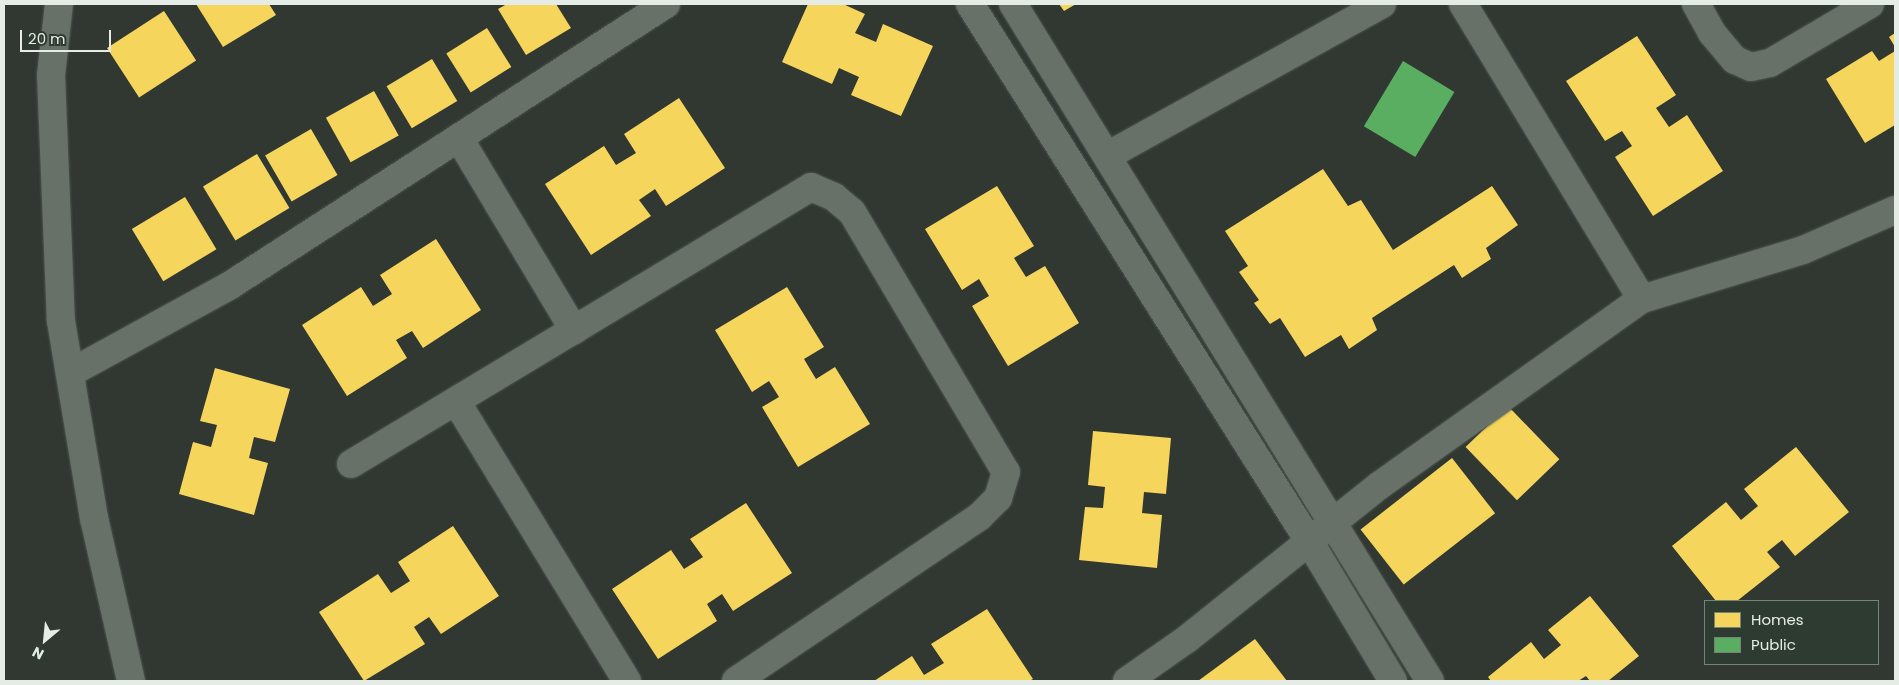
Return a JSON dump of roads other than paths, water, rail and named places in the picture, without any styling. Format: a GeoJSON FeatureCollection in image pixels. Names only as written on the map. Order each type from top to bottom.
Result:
{"type":"FeatureCollection","features":[{"type":"Feature","properties":{"kind":"street"},"geometry":{"type":"LineString","coordinates":[[59,4],[51,75],[62,321],[94,518],[131,681]]}},
{"type":"Feature","properties":{"kind":"street"},"geometry":{"type":"LineString","coordinates":[[70,372],[230,286],[666,4]]}},
{"type":"Feature","properties":{"kind":"street"},"geometry":{"type":"LineString","coordinates":[[970,4],[1309,541],[1393,681]]}},
{"type":"Feature","properties":{"kind":"street"},"geometry":{"type":"LineString","coordinates":[[1014,4],[1430,681]]}},
{"type":"Feature","properties":{"kind":"street"},"geometry":{"type":"LineString","coordinates":[[1107,156],[1382,4]]}},
{"type":"Feature","properties":{"kind":"street"},"geometry":{"type":"LineString","coordinates":[[1463,4],[1642,299]]}},
{"type":"Feature","properties":{"kind":"street"},"geometry":{"type":"LineString","coordinates":[[1696,4],[1712,33],[1735,60],[1750,67],[1770,63],[1870,4]]}},
{"type":"Feature","properties":{"kind":"street"},"geometry":{"type":"LineString","coordinates":[[459,138],[574,330]]}},
{"type":"Feature","properties":{"kind":"street"},"geometry":{"type":"LineString","coordinates":[[351,464],[811,187],[834,197],[852,212],[999,456],[1006,472],[998,498],[979,517],[736,681]]}},
{"type":"Feature","properties":{"kind":"street"},"geometry":{"type":"LineString","coordinates":[[1127,681],[1187,639],[1380,484],[1642,299],[1803,250],[1895,210]]}},
{"type":"Feature","properties":{"kind":"street"},"geometry":{"type":"LineString","coordinates":[[456,401],[628,681]]}}]}
